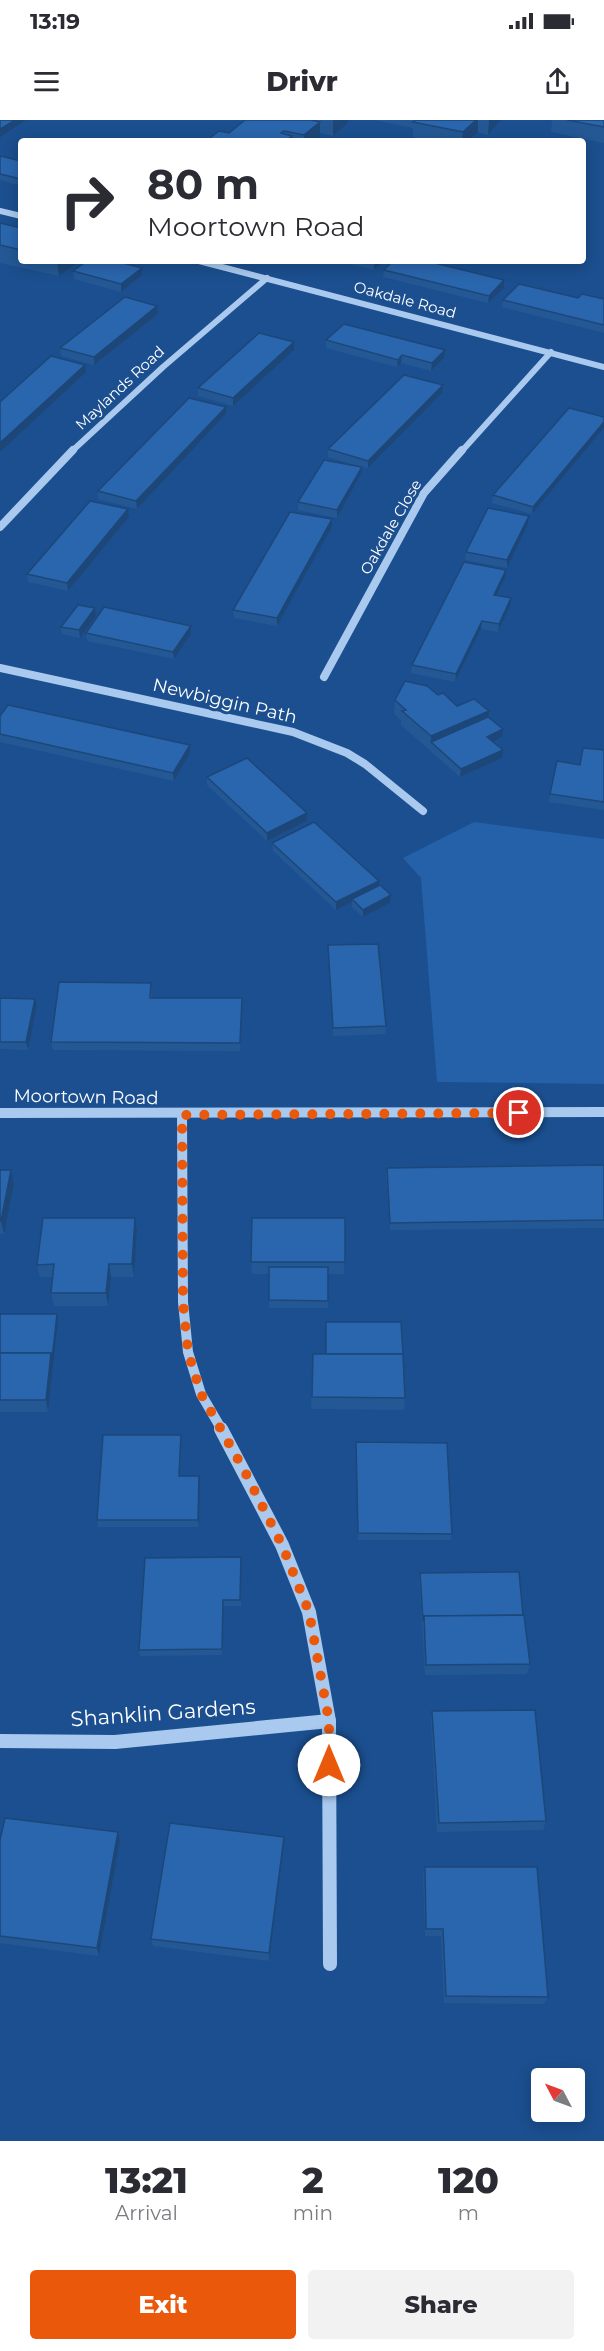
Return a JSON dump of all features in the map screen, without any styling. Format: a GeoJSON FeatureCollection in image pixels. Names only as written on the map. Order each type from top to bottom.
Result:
{"type":"FeatureCollection","features":[{"type":"Feature","properties":{"kind":"street"},"geometry":{"type":"LineString","coordinates":[[0,211],[18,215]]}},
{"type":"Feature","properties":{"kind":"street","name":"Oakdale Road"},"geometry":{"type":"LineString","coordinates":[[211,264],[604,367]]}},
{"type":"Feature","properties":{"kind":"street","name":"Maylands Road"},"geometry":{"type":"LineString","coordinates":[[0,527],[105,418],[189,342],[267,278]]}},
{"type":"Feature","properties":{"kind":"street","name":"Oakdale Close"},"geometry":{"type":"LineString","coordinates":[[324,676],[424,493],[551,352]]}},
{"type":"Feature","properties":{"kind":"street","name":"Newbiggin Path"},"geometry":{"type":"LineString","coordinates":[[0,668],[293,732],[347,753],[365,764],[423,811]]}},
{"type":"Feature","properties":{"kind":"street","name":"Moortown Road"},"geometry":{"type":"LineString","coordinates":[[0,1113],[182,1115],[604,1112]]}},
{"type":"Feature","properties":{"kind":"street"},"geometry":{"type":"LineString","coordinates":[[182,1115],[183,1302],[188,1352],[201,1394],[244,1470],[282,1545],[309,1612],[329,1721],[330,1964]]}},
{"type":"Feature","properties":{"kind":"street","name":"Shanklin Gardens"},"geometry":{"type":"LineString","coordinates":[[0,1742],[115,1742],[329,1721]]}},
{"type":"Feature","properties":{"kind":"shaded area"},"geometry":{"type":"Polygon","coordinates":[[[474,822],[604,839],[604,1084],[437,1082],[421,878],[403,858],[474,822]]]}},
{"type":"Feature","properties":{"kind":"building"},"geometry":{"type":"Polygon","coordinates":[[[0,120],[15,120],[0,129],[0,120]]]}},
{"type":"Feature","properties":{"kind":"building"},"geometry":{"type":"Polygon","coordinates":[[[245,120],[320,122],[304,135],[284,131],[281,133],[292,136],[290,138],[210,138],[219,131],[229,133],[245,120]]]}},
{"type":"Feature","properties":{"kind":"building"},"geometry":{"type":"Polygon","coordinates":[[[416,120],[476,120],[463,132],[413,122],[416,120]]]}},
{"type":"Feature","properties":{"kind":"building"},"geometry":{"type":"Polygon","coordinates":[[[567,120],[604,120],[604,127],[567,120]]]}},
{"type":"Feature","properties":{"kind":"building"},"geometry":{"type":"Polygon","coordinates":[[[0,156],[18,160],[18,178],[0,174],[0,156]]]}},
{"type":"Feature","properties":{"kind":"building"},"geometry":{"type":"Polygon","coordinates":[[[0,223],[18,227],[18,249],[0,245],[0,223]]]}},
{"type":"Feature","properties":{"kind":"building"},"geometry":{"type":"Polygon","coordinates":[[[83,264],[127,264],[142,268],[121,284],[73,271],[83,264]]]}},
{"type":"Feature","properties":{"kind":"building"},"geometry":{"type":"Polygon","coordinates":[[[390,264],[438,264],[504,280],[489,296],[384,270],[390,264]]]}},
{"type":"Feature","properties":{"kind":"building"},"geometry":{"type":"Polygon","coordinates":[[[519,284],[578,298],[582,294],[604,299],[604,325],[503,300],[519,284]]]}},
{"type":"Feature","properties":{"kind":"building"},"geometry":{"type":"Polygon","coordinates":[[[125,297],[157,306],[94,357],[60,348],[125,297]]]}},
{"type":"Feature","properties":{"kind":"building"},"geometry":{"type":"Polygon","coordinates":[[[344,324],[445,350],[432,363],[402,355],[398,360],[326,340],[344,324]]]}},
{"type":"Feature","properties":{"kind":"building"},"geometry":{"type":"Polygon","coordinates":[[[259,333],[294,342],[233,398],[198,388],[259,333]]]}},
{"type":"Feature","properties":{"kind":"building"},"geometry":{"type":"Polygon","coordinates":[[[51,356],[85,365],[0,443],[0,402],[51,356]]]}},
{"type":"Feature","properties":{"kind":"building"},"geometry":{"type":"Polygon","coordinates":[[[404,375],[443,385],[368,461],[328,449],[404,375]]]}},
{"type":"Feature","properties":{"kind":"building"},"geometry":{"type":"Polygon","coordinates":[[[189,398],[226,407],[136,501],[98,491],[189,398]]]}},
{"type":"Feature","properties":{"kind":"building"},"geometry":{"type":"Polygon","coordinates":[[[569,408],[604,417],[604,422],[533,507],[493,495],[569,408]]]}},
{"type":"Feature","properties":{"kind":"building"},"geometry":{"type":"Polygon","coordinates":[[[324,460],[362,467],[337,510],[298,502],[324,460]]]}},
{"type":"Feature","properties":{"kind":"building"},"geometry":{"type":"Polygon","coordinates":[[[90,501],[128,509],[67,583],[27,574],[90,501]]]}},
{"type":"Feature","properties":{"kind":"building"},"geometry":{"type":"Polygon","coordinates":[[[488,508],[529,516],[507,560],[466,552],[488,508]]]}},
{"type":"Feature","properties":{"kind":"building"},"geometry":{"type":"Polygon","coordinates":[[[290,512],[332,519],[277,618],[233,610],[290,512]]]}},
{"type":"Feature","properties":{"kind":"building"},"geometry":{"type":"Polygon","coordinates":[[[464,562],[506,570],[494,595],[511,598],[499,624],[482,621],[456,674],[412,665],[464,562]]]}},
{"type":"Feature","properties":{"kind":"building"},"geometry":{"type":"Polygon","coordinates":[[[78,605],[95,608],[79,630],[61,627],[78,605]]]}},
{"type":"Feature","properties":{"kind":"building"},"geometry":{"type":"Polygon","coordinates":[[[104,607],[191,626],[173,652],[86,633],[104,607]]]}},
{"type":"Feature","properties":{"kind":"building"},"geometry":{"type":"Polygon","coordinates":[[[405,681],[427,686],[438,695],[443,693],[457,706],[474,699],[489,711],[431,736],[402,711],[406,710],[395,700],[405,681]]]}},
{"type":"Feature","properties":{"kind":"building"},"geometry":{"type":"Polygon","coordinates":[[[8,705],[190,745],[173,773],[0,734],[0,716],[8,705]]]}},
{"type":"Feature","properties":{"kind":"building"},"geometry":{"type":"Polygon","coordinates":[[[488,717],[503,729],[487,737],[503,750],[461,769],[431,742],[488,717]]]}},
{"type":"Feature","properties":{"kind":"building"},"geometry":{"type":"Polygon","coordinates":[[[583,748],[604,750],[604,802],[550,794],[557,761],[580,765],[583,748]]]}},
{"type":"Feature","properties":{"kind":"building"},"geometry":{"type":"Polygon","coordinates":[[[247,758],[307,813],[267,833],[207,777],[247,758]]]}},
{"type":"Feature","properties":{"kind":"building"},"geometry":{"type":"Polygon","coordinates":[[[314,822],[379,881],[336,902],[272,843],[314,822]]]}},
{"type":"Feature","properties":{"kind":"building"},"geometry":{"type":"Polygon","coordinates":[[[380,885],[391,895],[363,910],[352,899],[380,885]]]}},
{"type":"Feature","properties":{"kind":"building"},"geometry":{"type":"Polygon","coordinates":[[[378,944],[386,1026],[333,1028],[328,945],[378,944]]]}},
{"type":"Feature","properties":{"kind":"building"},"geometry":{"type":"Polygon","coordinates":[[[59,982],[151,983],[150,998],[242,998],[240,1043],[51,1042],[59,982]]]}},
{"type":"Feature","properties":{"kind":"building"},"geometry":{"type":"Polygon","coordinates":[[[0,998],[35,999],[26,1042],[0,1042],[0,998]]]}},
{"type":"Feature","properties":{"kind":"building"},"geometry":{"type":"Polygon","coordinates":[[[604,1165],[604,1220],[390,1223],[387,1168],[604,1165]]]}},
{"type":"Feature","properties":{"kind":"building"},"geometry":{"type":"Polygon","coordinates":[[[0,1170],[11,1170],[1,1221],[0,1221],[0,1170]]]}},
{"type":"Feature","properties":{"kind":"building"},"geometry":{"type":"Polygon","coordinates":[[[43,1218],[135,1218],[132,1264],[109,1264],[106,1293],[51,1293],[54,1264],[37,1265],[43,1218]]]}},
{"type":"Feature","properties":{"kind":"building"},"geometry":{"type":"Polygon","coordinates":[[[252,1218],[345,1218],[345,1262],[251,1262],[252,1218]]]}},
{"type":"Feature","properties":{"kind":"building"},"geometry":{"type":"Polygon","coordinates":[[[269,1267],[328,1267],[328,1301],[269,1300],[269,1267]]]}},
{"type":"Feature","properties":{"kind":"building"},"geometry":{"type":"Polygon","coordinates":[[[0,1314],[57,1314],[52,1359],[51,1353],[0,1353],[0,1314]]]}},
{"type":"Feature","properties":{"kind":"building"},"geometry":{"type":"Polygon","coordinates":[[[326,1322],[401,1322],[403,1354],[326,1354],[326,1322]]]}},
{"type":"Feature","properties":{"kind":"building"},"geometry":{"type":"Polygon","coordinates":[[[0,1353],[51,1353],[46,1400],[0,1400],[0,1353]]]}},
{"type":"Feature","properties":{"kind":"building"},"geometry":{"type":"Polygon","coordinates":[[[313,1354],[403,1354],[405,1398],[312,1397],[313,1354]]]}},
{"type":"Feature","properties":{"kind":"building"},"geometry":{"type":"Polygon","coordinates":[[[103,1435],[181,1435],[179,1476],[199,1476],[198,1520],[97,1520],[103,1435]]]}},
{"type":"Feature","properties":{"kind":"building"},"geometry":{"type":"Polygon","coordinates":[[[356,1442],[447,1443],[452,1534],[358,1533],[356,1442]]]}},
{"type":"Feature","properties":{"kind":"building"},"geometry":{"type":"Polygon","coordinates":[[[241,1557],[240,1600],[223,1600],[222,1649],[139,1650],[145,1558],[241,1557]]]}},
{"type":"Feature","properties":{"kind":"building"},"geometry":{"type":"Polygon","coordinates":[[[519,1572],[523,1615],[424,1616],[423,1621],[420,1573],[519,1572]]]}},
{"type":"Feature","properties":{"kind":"building"},"geometry":{"type":"Polygon","coordinates":[[[524,1615],[530,1664],[426,1665],[424,1616],[524,1615]]]}},
{"type":"Feature","properties":{"kind":"building"},"geometry":{"type":"Polygon","coordinates":[[[535,1710],[546,1821],[439,1823],[432,1711],[535,1710]]]}},
{"type":"Feature","properties":{"kind":"building"},"geometry":{"type":"Polygon","coordinates":[[[5,1818],[118,1832],[97,1948],[0,1936],[0,1840],[5,1818]]]}},
{"type":"Feature","properties":{"kind":"building"},"geometry":{"type":"Polygon","coordinates":[[[170,1823],[284,1837],[269,1953],[151,1939],[170,1823]]]}},
{"type":"Feature","properties":{"kind":"building"},"geometry":{"type":"Polygon","coordinates":[[[425,1867],[537,1867],[548,1997],[446,1996],[443,1929],[426,1929],[425,1867]]]}},
{"type":"Feature","properties":{"kind":"route"},"geometry":{"type":"LineString","coordinates":[[329,1765],[329,1721],[309,1612],[282,1545],[244,1470],[201,1394],[188,1352],[183,1302],[182,1115],[519,1113]]}}]}
